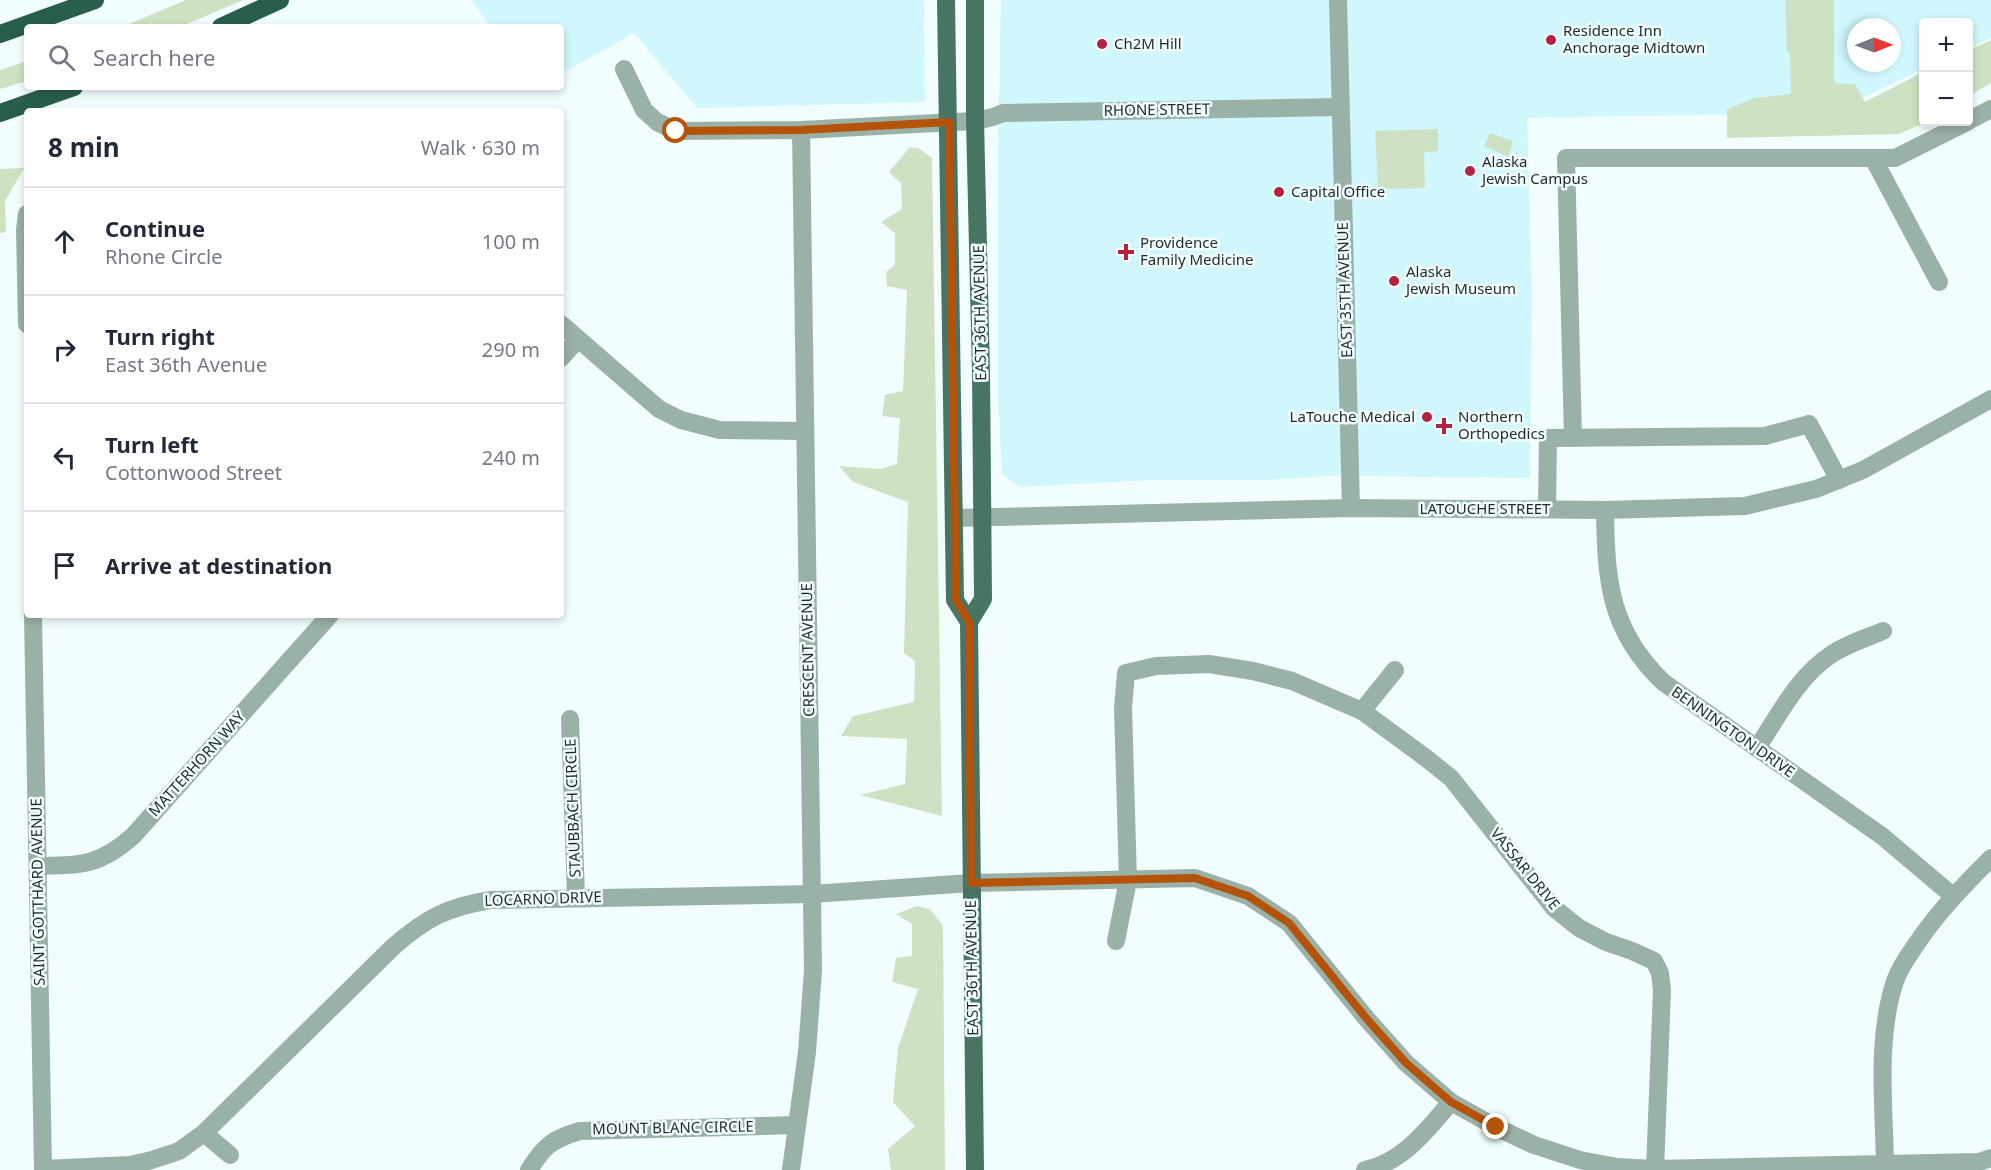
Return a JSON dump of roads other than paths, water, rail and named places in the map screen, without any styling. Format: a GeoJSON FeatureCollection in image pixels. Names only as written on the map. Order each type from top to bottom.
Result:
{"type":"FeatureCollection","features":[{"type":"Feature","properties":{"kind":"highway"},"geometry":{"type":"LineString","coordinates":[[28,24],[94,0]]}},
{"type":"Feature","properties":{"kind":"highway"},"geometry":{"type":"LineString","coordinates":[[228,24],[280,0]]}},
{"type":"Feature","properties":{"kind":"highway"},"geometry":{"type":"LineString","coordinates":[[0,34],[24,25]]}},
{"type":"Feature","properties":{"kind":"highway"},"geometry":{"type":"LineString","coordinates":[[0,113],[65,90]]}},
{"type":"Feature","properties":{"kind":"main road","name":"EAST 36TH AVENUE"},"geometry":{"type":"LineString","coordinates":[[946,0],[956,600],[969,622],[975,1170]]}},
{"type":"Feature","properties":{"kind":"main road","name":"EAST 36TH AVENUE"},"geometry":{"type":"LineString","coordinates":[[969,622],[983,599],[975,0]]}},
{"type":"Feature","properties":{"kind":"street","name":"EAST 35TH AVENUE"},"geometry":{"type":"LineString","coordinates":[[1338,0],[1351,508]]}},
{"type":"Feature","properties":{"kind":"street","name":"RHONE STREET"},"geometry":{"type":"LineString","coordinates":[[624,69],[644,110],[657,122],[676,131],[801,130],[975,121],[1003,113],[1340,106]]}},
{"type":"Feature","properties":{"kind":"street"},"geometry":{"type":"LineString","coordinates":[[1973,118],[1991,109]]}},
{"type":"Feature","properties":{"kind":"street"},"geometry":{"type":"LineString","coordinates":[[1573,438],[1566,158],[1895,158],[1958,126]]}},
{"type":"Feature","properties":{"kind":"street","name":"CRESCENT AVENUE"},"geometry":{"type":"LineString","coordinates":[[790,1170],[807,1052],[813,970],[801,130]]}},
{"type":"Feature","properties":{"kind":"street"},"geometry":{"type":"LineString","coordinates":[[1873,158],[1939,282]]}},
{"type":"Feature","properties":{"kind":"street"},"geometry":{"type":"LineString","coordinates":[[564,327],[659,410],[681,420],[720,430],[804,431]]}},
{"type":"Feature","properties":{"kind":"street"},"geometry":{"type":"LineString","coordinates":[[564,355],[578,339]]}},
{"type":"Feature","properties":{"kind":"street","name":"LATOUCHE STREET"},"geometry":{"type":"LineString","coordinates":[[955,518],[1351,508],[1605,510],[1745,506],[1816,489],[1863,470],[1991,399]]}},
{"type":"Feature","properties":{"kind":"street"},"geometry":{"type":"LineString","coordinates":[[1547,509],[1548,438],[1765,436],[1809,424],[1839,480]]}},
{"type":"Feature","properties":{"kind":"street","name":"BENNINGTON DRIVE"},"geometry":{"type":"LineString","coordinates":[[1605,510],[1609,588],[1629,642],[1645,664],[1663,682],[1882,836],[1953,896]]}},
{"type":"Feature","properties":{"kind":"street","name":"SAINT GOTTHARD AVENUE"},"geometry":{"type":"LineString","coordinates":[[33,618],[43,1169]]}},
{"type":"Feature","properties":{"kind":"street","name":"MATTERHORN WAY"},"geometry":{"type":"LineString","coordinates":[[38,866],[80,866],[105,857],[133,836],[327,618]]}},
{"type":"Feature","properties":{"kind":"street"},"geometry":{"type":"LineString","coordinates":[[1757,748],[1801,681],[1817,665],[1833,653],[1883,631]]}},
{"type":"Feature","properties":{"kind":"street","name":"VASSAR DRIVE"},"geometry":{"type":"LineString","coordinates":[[1128,880],[1124,708],[1126,673],[1156,666],[1209,664],[1253,671],[1292,681],[1362,711],[1451,778],[1554,908],[1579,928],[1606,942],[1654,961],[1660,973],[1662,990],[1655,1169]]}},
{"type":"Feature","properties":{"kind":"street"},"geometry":{"type":"LineString","coordinates":[[1362,711],[1395,670]]}},
{"type":"Feature","properties":{"kind":"street","name":"STAUBBACH CIRCLE"},"geometry":{"type":"LineString","coordinates":[[570,719],[576,897]]}},
{"type":"Feature","properties":{"kind":"street"},"geometry":{"type":"LineString","coordinates":[[1885,1164],[1883,1043],[1896,979],[1924,932],[1953,896],[1991,858]]}},
{"type":"Feature","properties":{"kind":"street","name":"LOCARNO DRIVE"},"geometry":{"type":"LineString","coordinates":[[43,1169],[130,1165],[179,1151],[204,1133],[418,926],[465,904],[491,900],[812,894],[971,883],[1195,878],[1248,896],[1289,923],[1366,1018],[1406,1063],[1451,1102],[1534,1145],[1580,1160],[1617,1167],[1655,1169],[1979,1162],[1991,1158]]}},
{"type":"Feature","properties":{"kind":"street"},"geometry":{"type":"LineString","coordinates":[[1116,941],[1128,880]]}},
{"type":"Feature","properties":{"kind":"street"},"geometry":{"type":"LineString","coordinates":[[1365,1170],[1379,1167],[1402,1154],[1451,1102]]}},
{"type":"Feature","properties":{"kind":"street","name":"MOUNT BLANC CIRCLE"},"geometry":{"type":"LineString","coordinates":[[529,1170],[541,1151],[560,1137],[580,1131],[797,1125]]}},
{"type":"Feature","properties":{"kind":"street"},"geometry":{"type":"LineString","coordinates":[[204,1133],[230,1155]]}},
{"type":"Feature","properties":{"kind":"place","name":"Residence Inn Anchorage Midtown"},"geometry":{"type":"Point","coordinates":[1551,40]}},
{"type":"Feature","properties":{"kind":"place","name":"Ch2M Hill"},"geometry":{"type":"Point","coordinates":[1102,44]}},
{"type":"Feature","properties":{"kind":"place","name":"Alaska Jewish Campus"},"geometry":{"type":"Point","coordinates":[1470,171]}},
{"type":"Feature","properties":{"kind":"place","name":"Capital Office"},"geometry":{"type":"Point","coordinates":[1279,192]}},
{"type":"Feature","properties":{"kind":"place","name":"Providence Family Medicine"},"geometry":{"type":"Point","coordinates":[1126,252]}},
{"type":"Feature","properties":{"kind":"place","name":"Alaska Jewish Museum"},"geometry":{"type":"Point","coordinates":[1394,281]}},
{"type":"Feature","properties":{"kind":"place","name":"LaTouche Medical"},"geometry":{"type":"Point","coordinates":[1427,417]}},
{"type":"Feature","properties":{"kind":"place","name":"Northern Orthopedics"},"geometry":{"type":"Point","coordinates":[1444,426]}}]}
